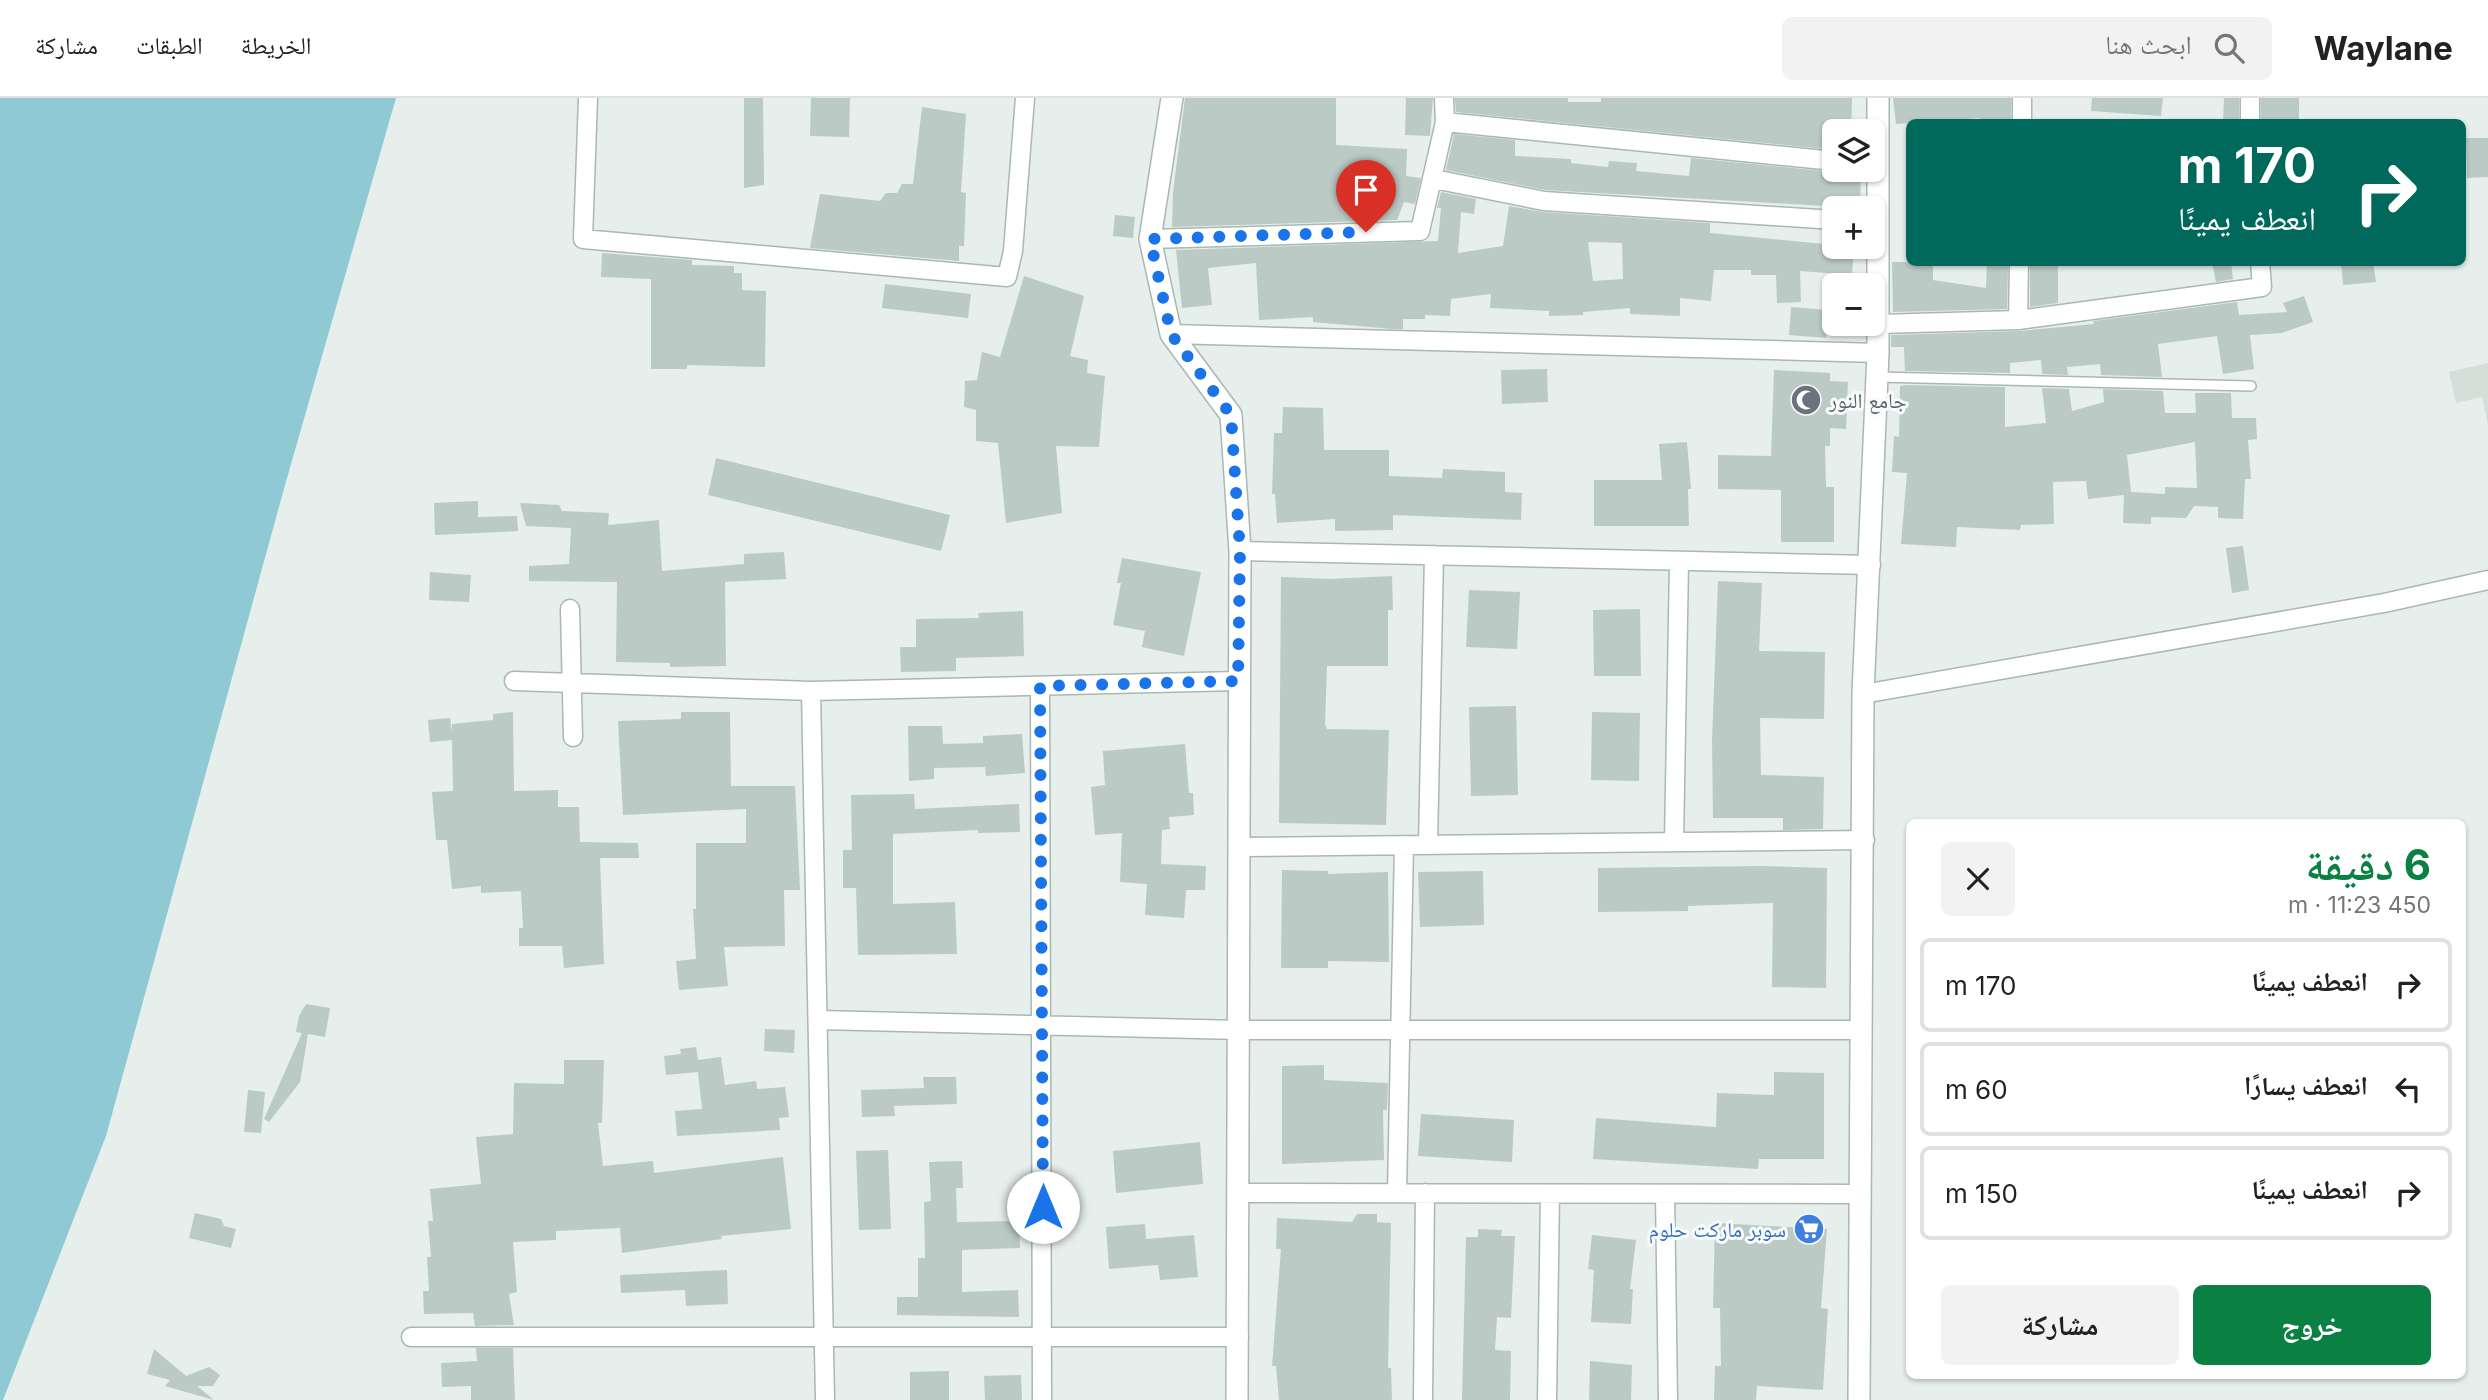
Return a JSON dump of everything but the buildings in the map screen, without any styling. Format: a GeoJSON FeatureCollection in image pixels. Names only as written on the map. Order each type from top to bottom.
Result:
{"type":"FeatureCollection","features":[{"type":"Feature","properties":{"kind":"street"},"geometry":{"type":"LineString","coordinates":[[588,98],[583,239],[1007,277],[1013,251],[1025,98]]}},
{"type":"Feature","properties":{"kind":"street"},"geometry":{"type":"LineString","coordinates":[[1172,98],[1150,239],[1171,334],[1231,415],[1240,551],[1237,1400]]}},
{"type":"Feature","properties":{"kind":"street"},"geometry":{"type":"LineString","coordinates":[[1150,239],[1420,231],[1445,122],[1444,98]]}},
{"type":"Feature","properties":{"kind":"street"},"geometry":{"type":"LineString","coordinates":[[1877,119],[1878,98]]}},
{"type":"Feature","properties":{"kind":"street"},"geometry":{"type":"LineString","coordinates":[[2022,98],[2022,119]]}},
{"type":"Feature","properties":{"kind":"street"},"geometry":{"type":"LineString","coordinates":[[2250,98],[2250,119]]}},
{"type":"Feature","properties":{"kind":"street"},"geometry":{"type":"LineString","coordinates":[[1445,122],[1822,160]]}},
{"type":"Feature","properties":{"kind":"street"},"geometry":{"type":"LineString","coordinates":[[1434,178],[1544,201],[1822,219]]}},
{"type":"Feature","properties":{"kind":"street"},"geometry":{"type":"LineString","coordinates":[[2018,320],[2019,266]]}},
{"type":"Feature","properties":{"kind":"street"},"geometry":{"type":"LineString","coordinates":[[1885,324],[2018,320],[2262,287],[2260,266]]}},
{"type":"Feature","properties":{"kind":"street"},"geometry":{"type":"LineString","coordinates":[[1171,334],[1878,353]]}},
{"type":"Feature","properties":{"kind":"street"},"geometry":{"type":"LineString","coordinates":[[1859,1400],[1858,1194],[1865,840],[1863,694],[1871,565],[1879,336]]}},
{"type":"Feature","properties":{"kind":"street"},"geometry":{"type":"LineString","coordinates":[[1240,551],[1679,563],[1871,565]]}},
{"type":"Feature","properties":{"kind":"street"},"geometry":{"type":"LineString","coordinates":[[1428,845],[1434,555]]}},
{"type":"Feature","properties":{"kind":"street"},"geometry":{"type":"LineString","coordinates":[[1674,842],[1679,563]]}},
{"type":"Feature","properties":{"kind":"street"},"geometry":{"type":"LineString","coordinates":[[1863,694],[2384,603],[2488,580]]}},
{"type":"Feature","properties":{"kind":"street"},"geometry":{"type":"LineString","coordinates":[[570,609],[573,737]]}},
{"type":"Feature","properties":{"kind":"street"},"geometry":{"type":"LineString","coordinates":[[514,681],[811,691],[1238,681]]}},
{"type":"Feature","properties":{"kind":"street"},"geometry":{"type":"LineString","coordinates":[[1040,686],[1042,1400]]}},
{"type":"Feature","properties":{"kind":"street"},"geometry":{"type":"LineString","coordinates":[[811,691],[825,1400]]}},
{"type":"Feature","properties":{"kind":"street"},"geometry":{"type":"LineString","coordinates":[[1241,847],[1865,840]]}},
{"type":"Feature","properties":{"kind":"street"},"geometry":{"type":"LineString","coordinates":[[1397,1193],[1404,845]]}},
{"type":"Feature","properties":{"kind":"street"},"geometry":{"type":"LineString","coordinates":[[819,1020],[1240,1030],[1861,1030]]}},
{"type":"Feature","properties":{"kind":"street"},"geometry":{"type":"LineString","coordinates":[[1239,1193],[1858,1194]]}},
{"type":"Feature","properties":{"kind":"street"},"geometry":{"type":"LineString","coordinates":[[1423,1400],[1425,1193]]}},
{"type":"Feature","properties":{"kind":"street"},"geometry":{"type":"LineString","coordinates":[[1547,1400],[1550,1194]]}},
{"type":"Feature","properties":{"kind":"street"},"geometry":{"type":"LineString","coordinates":[[1665,1194],[1668,1400]]}},
{"type":"Feature","properties":{"kind":"street"},"geometry":{"type":"LineString","coordinates":[[411,1337],[1239,1337]]}},
{"type":"Feature","properties":{"kind":"lane"},"geometry":{"type":"LineString","coordinates":[[1877,377],[2251,386]]}},
{"type":"Feature","properties":{"kind":"shaded area"},"geometry":{"type":"Polygon","coordinates":[[[2488,363],[2488,425],[2482,397],[2456,403],[2449,372],[2488,363]]]}},
{"type":"Feature","properties":{"kind":"water"},"geometry":{"type":"Polygon","coordinates":[[[0,98],[396,98],[285,485],[106,1136],[3,1400],[0,1400],[0,98]]]}},
{"type":"Feature","properties":{"kind":"place","name":"جامع النور"},"geometry":{"type":"Point","coordinates":[1806,400]}},
{"type":"Feature","properties":{"kind":"place","name":"سوبر ماركت حلوم"},"geometry":{"type":"Point","coordinates":[1809,1229]}},
{"type":"Feature","properties":{"kind":"route"},"geometry":{"type":"LineString","coordinates":[[1043,1207],[1040,686],[1238,681],[1240,551],[1231,415],[1171,334],[1150,239],[1366,232]]}}]}
